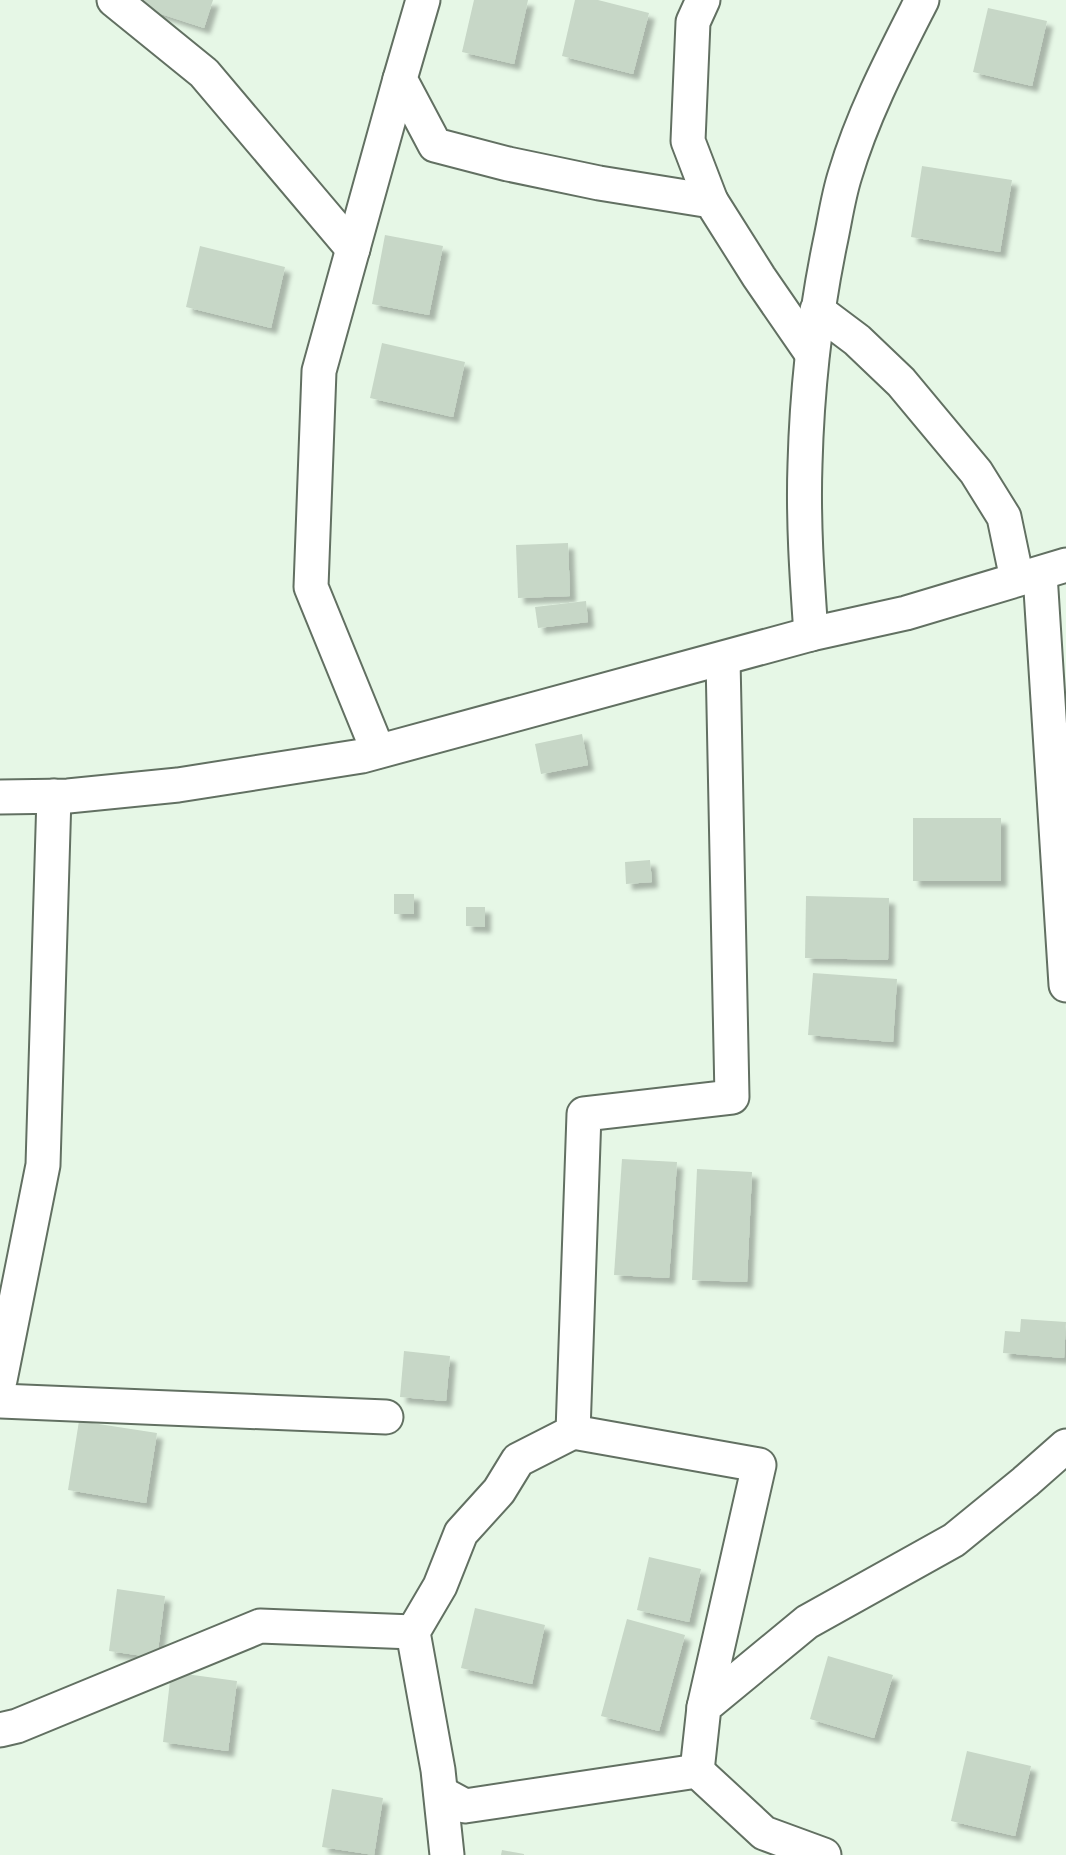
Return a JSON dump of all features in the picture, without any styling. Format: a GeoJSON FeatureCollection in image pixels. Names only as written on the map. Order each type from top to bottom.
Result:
{"type":"FeatureCollection","features":[{"type":"Feature","properties":{"kind":"street"},"geometry":{"type":"LineString","coordinates":[[114,0],[204,73],[353,248]]}},
{"type":"Feature","properties":{"kind":"street"},"geometry":{"type":"LineString","coordinates":[[378,751],[310,587],[319,371],[423,0]]}},
{"type":"Feature","properties":{"kind":"street"},"geometry":{"type":"LineString","coordinates":[[703,0],[693,22],[688,141],[710,201],[812,354]]}},
{"type":"Feature","properties":{"kind":"street"},"geometry":{"type":"LineString","coordinates":[[811,634],[805,548],[805,465],[818,303],[848,164],[867,114],[922,0]]}},
{"type":"Feature","properties":{"kind":"street"},"geometry":{"type":"LineString","coordinates":[[400,79],[435,145],[599,183],[710,201]]}},
{"type":"Feature","properties":{"kind":"street"},"geometry":{"type":"LineString","coordinates":[[759,277],[818,303],[901,382],[976,472],[1041,573],[1066,985]]}},
{"type":"Feature","properties":{"kind":"street"},"geometry":{"type":"LineString","coordinates":[[0,797],[54,796],[178,785],[362,756],[811,634],[906,613],[1041,573]]}},
{"type":"Feature","properties":{"kind":"street"},"geometry":{"type":"LineString","coordinates":[[573,1432],[584,1114],[732,1097],[723,659]]}},
{"type":"Feature","properties":{"kind":"street"},"geometry":{"type":"LineString","coordinates":[[0,1380],[43,1165],[54,796]]}},
{"type":"Feature","properties":{"kind":"street"},"geometry":{"type":"LineString","coordinates":[[0,1401],[386,1417]]}},
{"type":"Feature","properties":{"kind":"street"},"geometry":{"type":"LineString","coordinates":[[447,1855],[438,1770],[413,1632],[440,1586],[461,1533],[499,1492],[518,1460],[573,1432],[759,1465],[704,1707],[697,1771]]}},
{"type":"Feature","properties":{"kind":"street"},"geometry":{"type":"LineString","coordinates":[[704,1707],[807,1622],[954,1540],[1066,1446]]}},
{"type":"Feature","properties":{"kind":"street"},"geometry":{"type":"LineString","coordinates":[[0,1730],[17,1726],[260,1626],[413,1632]]}},
{"type":"Feature","properties":{"kind":"street"},"geometry":{"type":"LineString","coordinates":[[441,1793],[465,1806],[697,1771]]}},
{"type":"Feature","properties":{"kind":"street"},"geometry":{"type":"LineString","coordinates":[[697,1771],[764,1833],[824,1855]]}},
{"type":"Feature","properties":{"kind":"building"},"geometry":{"type":"Polygon","coordinates":[[[143,0],[213,0],[204,28],[140,7],[143,0]]]}},
{"type":"Feature","properties":{"kind":"building"},"geometry":{"type":"Polygon","coordinates":[[[474,0],[528,0],[514,64],[462,52],[474,0]]]}},
{"type":"Feature","properties":{"kind":"building"},"geometry":{"type":"Polygon","coordinates":[[[575,0],[598,0],[649,13],[633,74],[562,56],[575,0]]]}},
{"type":"Feature","properties":{"kind":"building"},"geometry":{"type":"Polygon","coordinates":[[[988,8],[1047,21],[1032,86],[973,72],[988,8]]]}},
{"type":"Feature","properties":{"kind":"building"},"geometry":{"type":"Polygon","coordinates":[[[922,166],[1012,180],[1000,252],[911,237],[922,166]]]}},
{"type":"Feature","properties":{"kind":"building"},"geometry":{"type":"Polygon","coordinates":[[[385,235],[443,246],[429,315],[372,304],[385,235]]]}},
{"type":"Feature","properties":{"kind":"building"},"geometry":{"type":"Polygon","coordinates":[[[200,246],[285,267],[271,328],[186,307],[200,246]]]}},
{"type":"Feature","properties":{"kind":"building"},"geometry":{"type":"Polygon","coordinates":[[[382,343],[465,362],[453,417],[370,398],[382,343]]]}},
{"type":"Feature","properties":{"kind":"building"},"geometry":{"type":"Polygon","coordinates":[[[568,543],[570,596],[518,598],[516,545],[568,543]]]}},
{"type":"Feature","properties":{"kind":"building"},"geometry":{"type":"Polygon","coordinates":[[[586,601],[588,622],[538,628],[535,607],[586,601]]]}},
{"type":"Feature","properties":{"kind":"building"},"geometry":{"type":"Polygon","coordinates":[[[582,734],[588,765],[541,774],[535,744],[582,734]]]}},
{"type":"Feature","properties":{"kind":"building"},"geometry":{"type":"Polygon","coordinates":[[[913,818],[1001,818],[1001,881],[913,881],[913,818]]]}},
{"type":"Feature","properties":{"kind":"building"},"geometry":{"type":"Polygon","coordinates":[[[650,860],[652,882],[626,884],[625,862],[650,860]]]}},
{"type":"Feature","properties":{"kind":"building"},"geometry":{"type":"Polygon","coordinates":[[[394,894],[414,894],[414,914],[394,914],[394,894]]]}},
{"type":"Feature","properties":{"kind":"building"},"geometry":{"type":"Polygon","coordinates":[[[806,896],[889,898],[888,960],[805,958],[806,896]]]}},
{"type":"Feature","properties":{"kind":"building"},"geometry":{"type":"Polygon","coordinates":[[[466,907],[485,907],[485,927],[466,926],[466,907]]]}},
{"type":"Feature","properties":{"kind":"building"},"geometry":{"type":"Polygon","coordinates":[[[813,973],[897,979],[893,1042],[808,1035],[813,973]]]}},
{"type":"Feature","properties":{"kind":"building"},"geometry":{"type":"Polygon","coordinates":[[[622,1159],[677,1162],[669,1278],[614,1275],[622,1159]]]}},
{"type":"Feature","properties":{"kind":"building"},"geometry":{"type":"Polygon","coordinates":[[[697,1169],[752,1172],[747,1282],[692,1280],[697,1169]]]}},
{"type":"Feature","properties":{"kind":"building"},"geometry":{"type":"Polygon","coordinates":[[[1021,1319],[1066,1322],[1064,1358],[1003,1353],[1005,1331],[1020,1332],[1021,1319]]]}},
{"type":"Feature","properties":{"kind":"building"},"geometry":{"type":"Polygon","coordinates":[[[404,1351],[450,1356],[446,1401],[400,1397],[404,1351]]]}},
{"type":"Feature","properties":{"kind":"building"},"geometry":{"type":"Polygon","coordinates":[[[79,1421],[157,1433],[146,1503],[68,1490],[79,1421]]]}},
{"type":"Feature","properties":{"kind":"building"},"geometry":{"type":"Polygon","coordinates":[[[649,1557],[701,1569],[689,1622],[637,1610],[649,1557]]]}},
{"type":"Feature","properties":{"kind":"building"},"geometry":{"type":"Polygon","coordinates":[[[117,1589],[165,1596],[157,1658],[109,1651],[117,1589]]]}},
{"type":"Feature","properties":{"kind":"building"},"geometry":{"type":"Polygon","coordinates":[[[475,1608],[545,1625],[532,1684],[461,1668],[475,1608]]]}},
{"type":"Feature","properties":{"kind":"building"},"geometry":{"type":"Polygon","coordinates":[[[627,1619],[685,1635],[659,1731],[601,1716],[627,1619]]]}},
{"type":"Feature","properties":{"kind":"building"},"geometry":{"type":"Polygon","coordinates":[[[828,1656],[893,1675],[874,1738],[810,1719],[828,1656]]]}},
{"type":"Feature","properties":{"kind":"building"},"geometry":{"type":"Polygon","coordinates":[[[171,1672],[237,1681],[228,1751],[163,1742],[171,1672]]]}},
{"type":"Feature","properties":{"kind":"building"},"geometry":{"type":"Polygon","coordinates":[[[967,1751],[1031,1766],[1015,1836],[951,1821],[967,1751]]]}},
{"type":"Feature","properties":{"kind":"building"},"geometry":{"type":"Polygon","coordinates":[[[332,1789],[383,1798],[374,1855],[322,1847],[332,1789]]]}},
{"type":"Feature","properties":{"kind":"building"},"geometry":{"type":"Polygon","coordinates":[[[502,1850],[524,1854],[524,1855],[501,1855],[502,1850]]]}}]}
